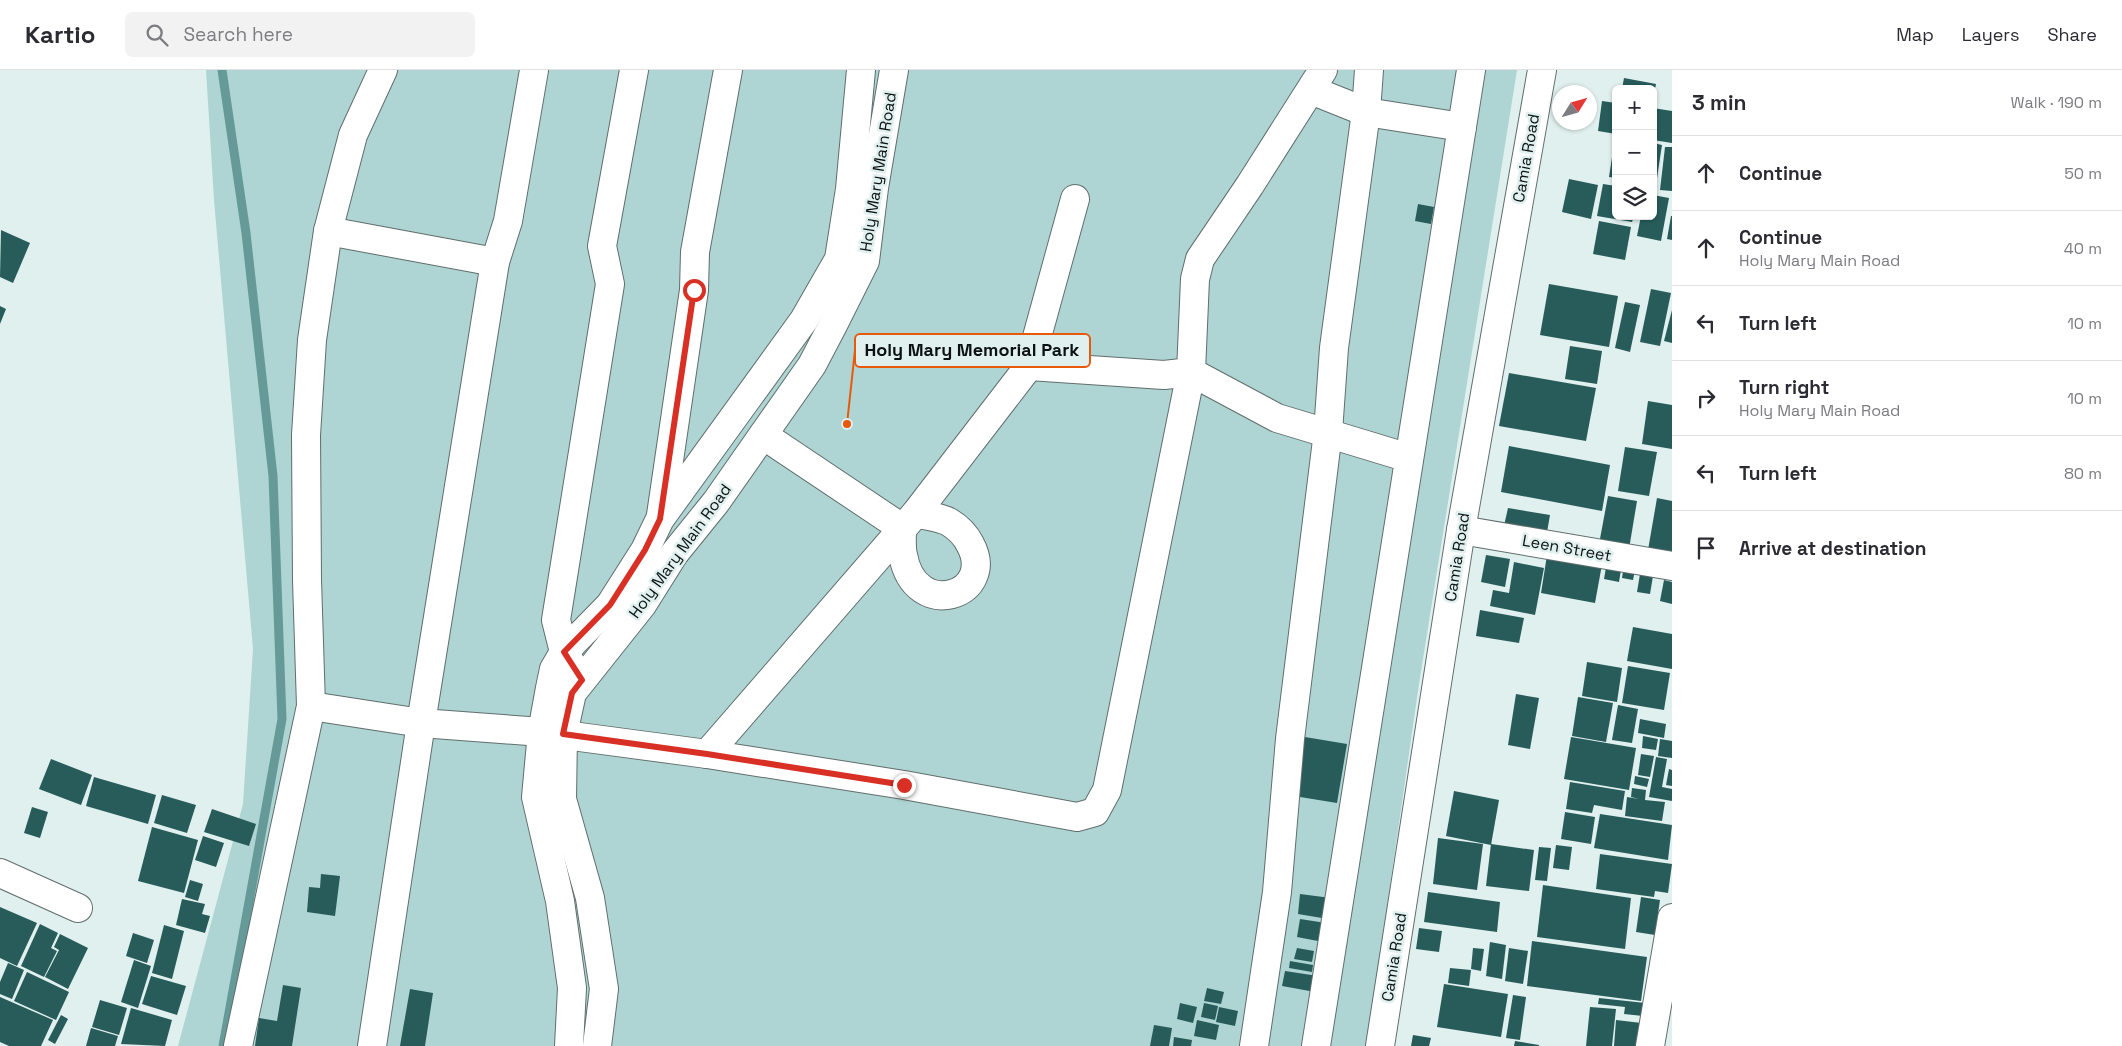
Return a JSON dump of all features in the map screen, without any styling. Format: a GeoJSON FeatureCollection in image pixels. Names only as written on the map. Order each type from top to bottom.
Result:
{"type":"FeatureCollection","features":[{"type":"Feature","properties":{"kind":"street"},"geometry":{"type":"LineString","coordinates":[[238,1046],[311,706],[307,580],[306,435],[312,340],[328,231],[354,135],[382,70]]}},
{"type":"Feature","properties":{"kind":"street"},"geometry":{"type":"LineString","coordinates":[[372,1046],[421,723],[495,262],[508,221],[534,70]]}},
{"type":"Feature","properties":{"kind":"street"},"geometry":{"type":"LineString","coordinates":[[582,680],[564,652],[556,620],[610,284],[602,246],[634,70]]}},
{"type":"Feature","properties":{"kind":"street"},"geometry":{"type":"LineString","coordinates":[[660,519],[694,290],[695,252],[728,70]]}},
{"type":"Feature","properties":{"kind":"street","name":"Holy Mary Main Road"},"geometry":{"type":"LineString","coordinates":[[597,1046],[604,989],[590,898],[562,800],[552,733],[554,669],[564,652],[610,605],[645,550],[660,519],[804,320],[839,259],[850,188],[861,70]]}},
{"type":"Feature","properties":{"kind":"street","name":"Holy Mary Main Road"},"geometry":{"type":"LineString","coordinates":[[569,1046],[572,988],[560,901],[536,797],[552,733],[572,693],[642,605],[674,554],[716,502],[812,365],[865,261],[879,151],[894,70]]}},
{"type":"Feature","properties":{"kind":"street"},"geometry":{"type":"LineString","coordinates":[[1254,1046],[1277,892],[1290,739],[1328,432],[1334,348],[1366,112],[1369,70]]}},
{"type":"Feature","properties":{"kind":"street"},"geometry":{"type":"LineString","coordinates":[[1316,1046],[1471,70]]}},
{"type":"Feature","properties":{"kind":"street","name":"Camia Road"},"geometry":{"type":"LineString","coordinates":[[1380,1046],[1461,530],[1542,70]]}},
{"type":"Feature","properties":{"kind":"street"},"geometry":{"type":"LineString","coordinates":[[311,706],[421,723],[552,733],[707,754],[904,785],[1077,817],[1095,812],[1107,790],[1191,372],[1195,279],[1200,258],[1317,80],[1366,112],[1462,127]]}},
{"type":"Feature","properties":{"kind":"street"},"geometry":{"type":"LineString","coordinates":[[707,754],[909,521],[1029,366],[1075,199]]}},
{"type":"Feature","properties":{"kind":"street"},"geometry":{"type":"LineString","coordinates":[[328,231],[495,262]]}},
{"type":"Feature","properties":{"kind":"street"},"geometry":{"type":"LineString","coordinates":[[1029,366],[1164,374],[1191,372],[1277,418],[1409,458]]}},
{"type":"Feature","properties":{"kind":"street"},"geometry":{"type":"LineString","coordinates":[[763,435],[909,521]]}},
{"type":"Feature","properties":{"kind":"street","name":"Leen Street"},"geometry":{"type":"LineString","coordinates":[[1461,530],[1672,566]]}},
{"type":"Feature","properties":{"kind":"street"},"geometry":{"type":"LineString","coordinates":[[0,873],[78,908]]}},
{"type":"Feature","properties":{"kind":"street"},"geometry":{"type":"LineString","coordinates":[[1650,1046],[1672,918]]}},
{"type":"Feature","properties":{"kind":"street"},"geometry":{"type":"LineString","coordinates":[[566,945],[596,941]]}},
{"type":"Feature","properties":{"kind":"shaded area"},"geometry":{"type":"Polygon","coordinates":[[[206,70],[1517,70],[1419,684],[1367,1046],[178,1046],[243,804],[253,649],[214,200],[206,70]]]}},
{"type":"Feature","properties":{"kind":"building"},"geometry":{"type":"Polygon","coordinates":[[[1624,78],[1656,84],[1656,85],[1623,85],[1624,78]]]}},
{"type":"Feature","properties":{"kind":"building"},"geometry":{"type":"Polygon","coordinates":[[[1602,101],[1612,102],[1612,133],[1598,131],[1602,101]]]}},
{"type":"Feature","properties":{"kind":"building"},"geometry":{"type":"Polygon","coordinates":[[[1657,109],[1672,111],[1672,143],[1657,141],[1657,109]]]}},
{"type":"Feature","properties":{"kind":"building"},"geometry":{"type":"Polygon","coordinates":[[[1657,144],[1662,145],[1657,178],[1657,144]]]}},
{"type":"Feature","properties":{"kind":"building"},"geometry":{"type":"Polygon","coordinates":[[[1665,147],[1672,147],[1672,191],[1660,190],[1665,147]]]}},
{"type":"Feature","properties":{"kind":"building"},"geometry":{"type":"Polygon","coordinates":[[[1612,158],[1612,177],[1609,177],[1612,158]]]}},
{"type":"Feature","properties":{"kind":"building"},"geometry":{"type":"Polygon","coordinates":[[[1569,179],[1598,185],[1591,219],[1562,212],[1569,179]]]}},
{"type":"Feature","properties":{"kind":"building"},"geometry":{"type":"Polygon","coordinates":[[[1603,184],[1612,185],[1612,219],[1597,216],[1603,184]]]}},
{"type":"Feature","properties":{"kind":"building"},"geometry":{"type":"Polygon","coordinates":[[[1657,196],[1669,198],[1661,241],[1637,236],[1640,220],[1657,220],[1657,196]]]}},
{"type":"Feature","properties":{"kind":"building"},"geometry":{"type":"Polygon","coordinates":[[[1418,204],[1434,207],[1431,224],[1415,221],[1418,204]]]}},
{"type":"Feature","properties":{"kind":"building"},"geometry":{"type":"Polygon","coordinates":[[[1672,216],[1672,240],[1667,239],[1672,216]]]}},
{"type":"Feature","properties":{"kind":"building"},"geometry":{"type":"Polygon","coordinates":[[[1599,221],[1631,227],[1625,260],[1593,254],[1599,221]]]}},
{"type":"Feature","properties":{"kind":"building"},"geometry":{"type":"Polygon","coordinates":[[[1,230],[30,243],[13,283],[0,277],[1,230]]]}},
{"type":"Feature","properties":{"kind":"building"},"geometry":{"type":"Polygon","coordinates":[[[1549,284],[1618,296],[1609,347],[1540,335],[1549,284]]]}},
{"type":"Feature","properties":{"kind":"building"},"geometry":{"type":"Polygon","coordinates":[[[1651,289],[1671,293],[1660,346],[1640,342],[1651,289]]]}},
{"type":"Feature","properties":{"kind":"building"},"geometry":{"type":"Polygon","coordinates":[[[1625,302],[1640,305],[1630,352],[1615,348],[1625,302]]]}},
{"type":"Feature","properties":{"kind":"building"},"geometry":{"type":"Polygon","coordinates":[[[0,306],[6,309],[0,324],[0,306]]]}},
{"type":"Feature","properties":{"kind":"building"},"geometry":{"type":"Polygon","coordinates":[[[1672,310],[1672,343],[1664,341],[1672,310]]]}},
{"type":"Feature","properties":{"kind":"building"},"geometry":{"type":"Polygon","coordinates":[[[1570,346],[1602,351],[1597,384],[1565,379],[1570,346]]]}},
{"type":"Feature","properties":{"kind":"building"},"geometry":{"type":"Polygon","coordinates":[[[1509,373],[1596,388],[1586,441],[1499,426],[1509,373]]]}},
{"type":"Feature","properties":{"kind":"building"},"geometry":{"type":"Polygon","coordinates":[[[1648,401],[1672,405],[1672,449],[1642,444],[1648,401]]]}},
{"type":"Feature","properties":{"kind":"building"},"geometry":{"type":"Polygon","coordinates":[[[1509,446],[1610,465],[1602,511],[1501,492],[1509,446]]]}},
{"type":"Feature","properties":{"kind":"building"},"geometry":{"type":"Polygon","coordinates":[[[1625,447],[1657,452],[1649,496],[1618,491],[1625,447]]]}},
{"type":"Feature","properties":{"kind":"building"},"geometry":{"type":"Polygon","coordinates":[[[1608,496],[1637,501],[1629,549],[1599,544],[1608,496]]]}},
{"type":"Feature","properties":{"kind":"building"},"geometry":{"type":"Polygon","coordinates":[[[1657,498],[1672,501],[1672,554],[1648,550],[1657,498]]]}},
{"type":"Feature","properties":{"kind":"building"},"geometry":{"type":"Polygon","coordinates":[[[1508,508],[1550,515],[1546,538],[1503,530],[1508,508]]]}},
{"type":"Feature","properties":{"kind":"building"},"geometry":{"type":"Polygon","coordinates":[[[1548,549],[1603,559],[1595,603],[1541,593],[1548,549]]]}},
{"type":"Feature","properties":{"kind":"building"},"geometry":{"type":"Polygon","coordinates":[[[1486,555],[1510,559],[1505,587],[1481,582],[1486,555]]]}},
{"type":"Feature","properties":{"kind":"building"},"geometry":{"type":"Polygon","coordinates":[[[1608,556],[1623,558],[1619,582],[1604,579],[1608,556]]]}},
{"type":"Feature","properties":{"kind":"building"},"geometry":{"type":"Polygon","coordinates":[[[1625,558],[1637,560],[1633,580],[1622,578],[1625,558]]]}},
{"type":"Feature","properties":{"kind":"building"},"geometry":{"type":"Polygon","coordinates":[[[1514,562],[1544,568],[1535,615],[1490,606],[1493,590],[1509,593],[1514,562]]]}},
{"type":"Feature","properties":{"kind":"building"},"geometry":{"type":"Polygon","coordinates":[[[1640,574],[1653,576],[1650,594],[1637,592],[1640,574]]]}},
{"type":"Feature","properties":{"kind":"building"},"geometry":{"type":"Polygon","coordinates":[[[1664,580],[1672,582],[1672,604],[1660,601],[1664,580]]]}},
{"type":"Feature","properties":{"kind":"building"},"geometry":{"type":"Polygon","coordinates":[[[1480,610],[1524,618],[1519,643],[1476,636],[1480,610]]]}},
{"type":"Feature","properties":{"kind":"building"},"geometry":{"type":"Polygon","coordinates":[[[1633,627],[1672,634],[1672,669],[1627,661],[1633,627]]]}},
{"type":"Feature","properties":{"kind":"building"},"geometry":{"type":"Polygon","coordinates":[[[1587,662],[1622,668],[1617,702],[1582,696],[1587,662]]]}},
{"type":"Feature","properties":{"kind":"building"},"geometry":{"type":"Polygon","coordinates":[[[1628,666],[1670,673],[1664,710],[1622,703],[1628,666]]]}},
{"type":"Feature","properties":{"kind":"building"},"geometry":{"type":"Polygon","coordinates":[[[1516,694],[1539,698],[1530,749],[1508,745],[1516,694]]]}},
{"type":"Feature","properties":{"kind":"building"},"geometry":{"type":"Polygon","coordinates":[[[1578,697],[1613,703],[1606,742],[1572,736],[1578,697]]]}},
{"type":"Feature","properties":{"kind":"building"},"geometry":{"type":"Polygon","coordinates":[[[1618,705],[1638,709],[1632,743],[1612,740],[1618,705]]]}},
{"type":"Feature","properties":{"kind":"building"},"geometry":{"type":"Polygon","coordinates":[[[1640,719],[1666,724],[1664,738],[1638,733],[1640,719]]]}},
{"type":"Feature","properties":{"kind":"building"},"geometry":{"type":"Polygon","coordinates":[[[1643,736],[1658,739],[1656,750],[1642,748],[1643,736]]]}},
{"type":"Feature","properties":{"kind":"building"},"geometry":{"type":"Polygon","coordinates":[[[1305,737],[1347,744],[1337,803],[1294,796],[1305,737]]]}},
{"type":"Feature","properties":{"kind":"building"},"geometry":{"type":"Polygon","coordinates":[[[1571,737],[1636,748],[1629,790],[1564,779],[1571,737]]]}},
{"type":"Feature","properties":{"kind":"building"},"geometry":{"type":"Polygon","coordinates":[[[1660,739],[1672,741],[1672,758],[1658,756],[1660,739]]]}},
{"type":"Feature","properties":{"kind":"building"},"geometry":{"type":"Polygon","coordinates":[[[1641,754],[1654,756],[1650,777],[1638,775],[1641,754]]]}},
{"type":"Feature","properties":{"kind":"building"},"geometry":{"type":"Polygon","coordinates":[[[1656,757],[1667,759],[1662,787],[1672,789],[1672,801],[1649,797],[1656,757]]]}},
{"type":"Feature","properties":{"kind":"building"},"geometry":{"type":"Polygon","coordinates":[[[51,759],[92,775],[81,805],[39,789],[51,759]]]}},
{"type":"Feature","properties":{"kind":"building"},"geometry":{"type":"Polygon","coordinates":[[[1669,769],[1672,770],[1672,786],[1666,785],[1669,769]]]}},
{"type":"Feature","properties":{"kind":"building"},"geometry":{"type":"Polygon","coordinates":[[[1635,776],[1649,779],[1647,787],[1634,784],[1635,776]]]}},
{"type":"Feature","properties":{"kind":"building"},"geometry":{"type":"Polygon","coordinates":[[[94,777],[156,795],[148,824],[86,806],[94,777]]]}},
{"type":"Feature","properties":{"kind":"building"},"geometry":{"type":"Polygon","coordinates":[[[1570,782],[1625,791],[1622,810],[1594,805],[1592,813],[1566,809],[1570,782]]]}},
{"type":"Feature","properties":{"kind":"building"},"geometry":{"type":"Polygon","coordinates":[[[1632,788],[1646,790],[1645,800],[1665,802],[1662,821],[1625,816],[1627,797],[1639,799],[1631,797],[1632,788]]]}},
{"type":"Feature","properties":{"kind":"building"},"geometry":{"type":"Polygon","coordinates":[[[1454,791],[1499,800],[1491,845],[1446,836],[1454,791]]]}},
{"type":"Feature","properties":{"kind":"building"},"geometry":{"type":"Polygon","coordinates":[[[162,795],[196,805],[187,833],[154,823],[162,795]]]}},
{"type":"Feature","properties":{"kind":"building"},"geometry":{"type":"Polygon","coordinates":[[[32,807],[48,812],[40,838],[24,833],[32,807]]]}},
{"type":"Feature","properties":{"kind":"building"},"geometry":{"type":"Polygon","coordinates":[[[212,809],[256,824],[249,846],[204,832],[212,809]]]}},
{"type":"Feature","properties":{"kind":"building"},"geometry":{"type":"Polygon","coordinates":[[[1565,812],[1595,817],[1591,844],[1561,839],[1565,812]]]}},
{"type":"Feature","properties":{"kind":"building"},"geometry":{"type":"Polygon","coordinates":[[[1600,814],[1672,825],[1668,860],[1594,848],[1600,814]]]}},
{"type":"Feature","properties":{"kind":"building"},"geometry":{"type":"Polygon","coordinates":[[[152,827],[198,840],[184,893],[138,881],[152,827]]]}},
{"type":"Feature","properties":{"kind":"building"},"geometry":{"type":"Polygon","coordinates":[[[203,836],[224,843],[216,867],[195,860],[203,836]]]}},
{"type":"Feature","properties":{"kind":"building"},"geometry":{"type":"Polygon","coordinates":[[[1438,838],[1483,844],[1477,890],[1433,884],[1438,838]]]}},
{"type":"Feature","properties":{"kind":"building"},"geometry":{"type":"Polygon","coordinates":[[[1491,844],[1534,850],[1529,891],[1486,886],[1491,844]]]}},
{"type":"Feature","properties":{"kind":"building"},"geometry":{"type":"Polygon","coordinates":[[[1556,845],[1572,847],[1569,870],[1553,868],[1556,845]]]}},
{"type":"Feature","properties":{"kind":"building"},"geometry":{"type":"Polygon","coordinates":[[[1539,847],[1551,848],[1547,881],[1535,880],[1539,847]]]}},
{"type":"Feature","properties":{"kind":"building"},"geometry":{"type":"Polygon","coordinates":[[[1600,854],[1672,864],[1668,893],[1655,891],[1654,897],[1596,889],[1600,854]]]}},
{"type":"Feature","properties":{"kind":"building"},"geometry":{"type":"Polygon","coordinates":[[[321,874],[340,876],[335,916],[307,912],[309,887],[320,888],[321,874]]]}},
{"type":"Feature","properties":{"kind":"building"},"geometry":{"type":"Polygon","coordinates":[[[190,880],[203,884],[198,901],[185,897],[190,880]]]}},
{"type":"Feature","properties":{"kind":"building"},"geometry":{"type":"Polygon","coordinates":[[[1543,885],[1631,898],[1625,949],[1537,937],[1543,885]]]}},
{"type":"Feature","properties":{"kind":"building"},"geometry":{"type":"Polygon","coordinates":[[[1428,892],[1500,902],[1497,932],[1424,922],[1428,892]]]}},
{"type":"Feature","properties":{"kind":"building"},"geometry":{"type":"Polygon","coordinates":[[[1300,894],[1331,898],[1328,919],[1298,914],[1300,894]]]}},
{"type":"Feature","properties":{"kind":"building"},"geometry":{"type":"Polygon","coordinates":[[[1641,897],[1660,900],[1655,935],[1636,932],[1641,897]]]}},
{"type":"Feature","properties":{"kind":"building"},"geometry":{"type":"Polygon","coordinates":[[[182,899],[205,904],[202,914],[210,916],[205,933],[176,925],[182,899]]]}},
{"type":"Feature","properties":{"kind":"building"},"geometry":{"type":"Polygon","coordinates":[[[0,907],[37,923],[17,966],[0,958],[0,907]]]}},
{"type":"Feature","properties":{"kind":"building"},"geometry":{"type":"Polygon","coordinates":[[[1300,919],[1326,923],[1323,942],[1297,937],[1300,919]]]}},
{"type":"Feature","properties":{"kind":"building"},"geometry":{"type":"Polygon","coordinates":[[[40,924],[58,933],[51,948],[57,951],[44,977],[21,966],[40,924]]]}},
{"type":"Feature","properties":{"kind":"building"},"geometry":{"type":"Polygon","coordinates":[[[164,925],[184,931],[172,979],[152,973],[164,925]]]}},
{"type":"Feature","properties":{"kind":"building"},"geometry":{"type":"Polygon","coordinates":[[[1419,928],[1442,931],[1439,952],[1416,949],[1419,928]]]}},
{"type":"Feature","properties":{"kind":"building"},"geometry":{"type":"Polygon","coordinates":[[[133,933],[154,940],[147,963],[126,956],[133,933]]]}},
{"type":"Feature","properties":{"kind":"building"},"geometry":{"type":"Polygon","coordinates":[[[60,934],[88,948],[68,989],[45,977],[59,950],[54,947],[60,934]]]}},
{"type":"Feature","properties":{"kind":"building"},"geometry":{"type":"Polygon","coordinates":[[[1532,941],[1647,957],[1641,1001],[1527,986],[1532,941]]]}},
{"type":"Feature","properties":{"kind":"building"},"geometry":{"type":"Polygon","coordinates":[[[1490,942],[1506,945],[1502,979],[1486,976],[1490,942]]]}},
{"type":"Feature","properties":{"kind":"building"},"geometry":{"type":"Polygon","coordinates":[[[1297,948],[1314,951],[1312,962],[1294,959],[1297,948]]]}},
{"type":"Feature","properties":{"kind":"building"},"geometry":{"type":"Polygon","coordinates":[[[1473,948],[1484,949],[1481,971],[1471,969],[1473,948]]]}},
{"type":"Feature","properties":{"kind":"building"},"geometry":{"type":"Polygon","coordinates":[[[1509,948],[1528,951],[1523,984],[1505,981],[1509,948]]]}},
{"type":"Feature","properties":{"kind":"building"},"geometry":{"type":"Polygon","coordinates":[[[134,960],[151,966],[138,1008],[121,1002],[134,960]]]}},
{"type":"Feature","properties":{"kind":"building"},"geometry":{"type":"Polygon","coordinates":[[[1290,961],[1313,965],[1312,972],[1289,968],[1290,961]]]}},
{"type":"Feature","properties":{"kind":"building"},"geometry":{"type":"Polygon","coordinates":[[[8,963],[24,970],[12,999],[0,994],[0,982],[8,963]]]}},
{"type":"Feature","properties":{"kind":"building"},"geometry":{"type":"Polygon","coordinates":[[[1450,968],[1471,970],[1469,986],[1448,983],[1450,968]]]}},
{"type":"Feature","properties":{"kind":"building"},"geometry":{"type":"Polygon","coordinates":[[[1285,971],[1318,976],[1315,992],[1282,986],[1285,971]]]}},
{"type":"Feature","properties":{"kind":"building"},"geometry":{"type":"Polygon","coordinates":[[[27,972],[69,992],[56,1020],[14,1001],[27,972]]]}},
{"type":"Feature","properties":{"kind":"building"},"geometry":{"type":"Polygon","coordinates":[[[151,976],[186,986],[177,1015],[142,1004],[151,976]]]}},
{"type":"Feature","properties":{"kind":"building"},"geometry":{"type":"Polygon","coordinates":[[[1444,984],[1508,994],[1501,1037],[1437,1027],[1444,984]]]}},
{"type":"Feature","properties":{"kind":"building"},"geometry":{"type":"Polygon","coordinates":[[[283,985],[301,988],[292,1046],[255,1046],[259,1018],[277,1021],[283,985]]]}},
{"type":"Feature","properties":{"kind":"building"},"geometry":{"type":"Polygon","coordinates":[[[1207,988],[1224,992],[1221,1004],[1204,1001],[1207,988]]]}},
{"type":"Feature","properties":{"kind":"building"},"geometry":{"type":"Polygon","coordinates":[[[410,989],[433,993],[425,1046],[400,1046],[410,989]]]}},
{"type":"Feature","properties":{"kind":"building"},"geometry":{"type":"Polygon","coordinates":[[[1513,995],[1526,997],[1520,1040],[1506,1038],[1513,995]]]}},
{"type":"Feature","properties":{"kind":"building"},"geometry":{"type":"Polygon","coordinates":[[[0,997],[53,1020],[41,1046],[9,1046],[0,1042],[0,997]]]}},
{"type":"Feature","properties":{"kind":"building"},"geometry":{"type":"Polygon","coordinates":[[[1599,998],[1645,1003],[1643,1016],[1624,1014],[1625,1007],[1598,1004],[1599,998]]]}},
{"type":"Feature","properties":{"kind":"building"},"geometry":{"type":"Polygon","coordinates":[[[100,1000],[127,1008],[119,1035],[92,1027],[100,1000]]]}},
{"type":"Feature","properties":{"kind":"building"},"geometry":{"type":"Polygon","coordinates":[[[1180,1003],[1197,1007],[1193,1023],[1177,1019],[1180,1003]]]}},
{"type":"Feature","properties":{"kind":"building"},"geometry":{"type":"Polygon","coordinates":[[[1204,1003],[1218,1006],[1215,1020],[1201,1017],[1204,1003]]]}},
{"type":"Feature","properties":{"kind":"building"},"geometry":{"type":"Polygon","coordinates":[[[1219,1007],[1238,1011],[1235,1026],[1216,1022],[1219,1007]]]}},
{"type":"Feature","properties":{"kind":"building"},"geometry":{"type":"Polygon","coordinates":[[[1590,1007],[1616,1009],[1612,1046],[1586,1046],[1590,1007]]]}},
{"type":"Feature","properties":{"kind":"building"},"geometry":{"type":"Polygon","coordinates":[[[131,1008],[172,1020],[165,1046],[121,1044],[131,1008]]]}},
{"type":"Feature","properties":{"kind":"building"},"geometry":{"type":"Polygon","coordinates":[[[61,1015],[68,1019],[55,1044],[48,1040],[61,1015]]]}},
{"type":"Feature","properties":{"kind":"building"},"geometry":{"type":"Polygon","coordinates":[[[1197,1020],[1219,1025],[1216,1040],[1194,1036],[1197,1020]]]}},
{"type":"Feature","properties":{"kind":"building"},"geometry":{"type":"Polygon","coordinates":[[[1616,1020],[1650,1024],[1648,1046],[1614,1046],[1616,1020]]]}},
{"type":"Feature","properties":{"kind":"building"},"geometry":{"type":"Polygon","coordinates":[[[1154,1025],[1172,1028],[1169,1046],[1150,1046],[1154,1025]]]}},
{"type":"Feature","properties":{"kind":"building"},"geometry":{"type":"Polygon","coordinates":[[[91,1028],[118,1036],[115,1046],[86,1046],[91,1028]]]}},
{"type":"Feature","properties":{"kind":"building"},"geometry":{"type":"Polygon","coordinates":[[[1413,1035],[1431,1038],[1429,1046],[1411,1046],[1413,1035]]]}},
{"type":"Feature","properties":{"kind":"building"},"geometry":{"type":"Polygon","coordinates":[[[1174,1037],[1192,1040],[1191,1046],[1173,1046],[1174,1037]]]}},
{"type":"Feature","properties":{"kind":"building"},"geometry":{"type":"Polygon","coordinates":[[[1515,1041],[1539,1045],[1539,1046],[1514,1046],[1515,1041]]]}},
{"type":"Feature","properties":{"kind":"waterway"},"geometry":{"type":"LineString","coordinates":[[222,70],[246,233],[273,476],[282,719],[223,1046]]}},
{"type":"Feature","properties":{"kind":"place","name":"Holy Mary Memorial Park"},"geometry":{"type":"Point","coordinates":[847,424]}},
{"type":"Feature","properties":{"kind":"route"},"geometry":{"type":"LineString","coordinates":[[694,290],[674,410],[660,519],[645,550],[610,605],[564,652],[582,680],[572,693],[563,734],[707,754],[904,785]]}}]}
